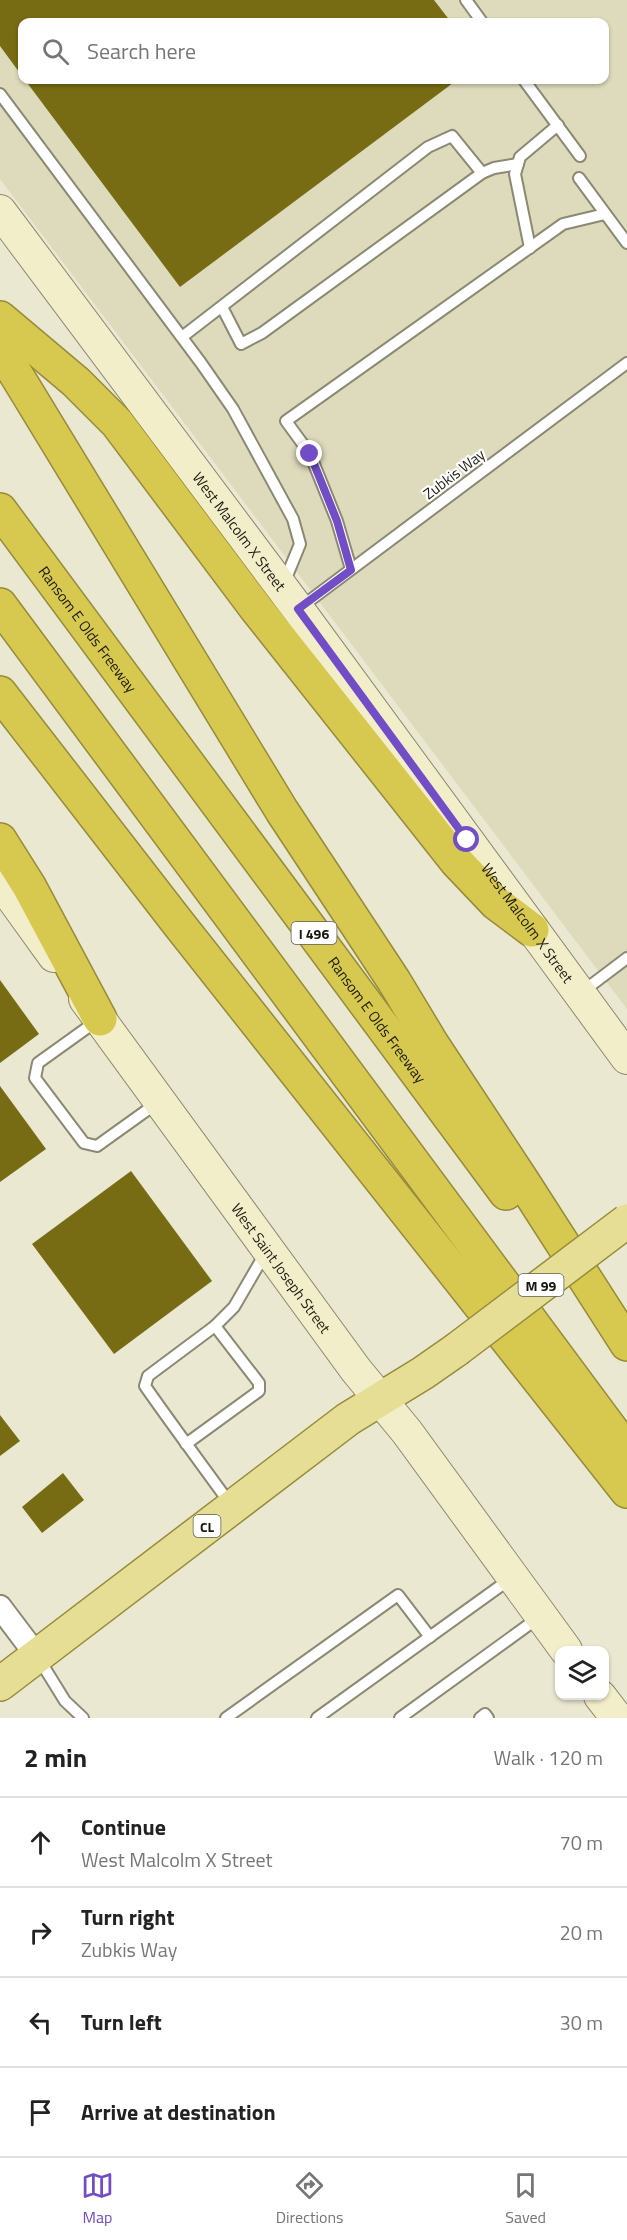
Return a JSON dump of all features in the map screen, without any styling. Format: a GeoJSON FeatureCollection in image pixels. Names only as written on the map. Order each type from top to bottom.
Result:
{"type":"FeatureCollection","features":[{"type":"Feature","properties":{"kind":"highway"},"geometry":{"type":"LineString","coordinates":[[0,318],[76,382],[123,431],[255,607],[457,862],[496,903],[532,930]]}},
{"type":"Feature","properties":{"kind":"highway"},"geometry":{"type":"LineString","coordinates":[[0,348],[282,811],[627,1344]]}},
{"type":"Feature","properties":{"kind":"highway","name":"Ransom E Olds Freeway"},"geometry":{"type":"LineString","coordinates":[[0,510],[627,1356]]}},
{"type":"Feature","properties":{"kind":"highway"},"geometry":{"type":"LineString","coordinates":[[0,605],[627,1451]]}},
{"type":"Feature","properties":{"kind":"highway"},"geometry":{"type":"LineString","coordinates":[[0,693],[178,923],[627,1491]]}},
{"type":"Feature","properties":{"kind":"highway"},"geometry":{"type":"LineString","coordinates":[[0,840],[29,886],[100,1019]]}},
{"type":"Feature","properties":{"kind":"main road","name":"West Malcolm X Street"},"geometry":{"type":"LineString","coordinates":[[0,211],[290,598],[627,1058]]}},
{"type":"Feature","properties":{"kind":"main road","name":"West Saint Joseph Street"},"geometry":{"type":"LineString","coordinates":[[0,881],[267,1250],[356,1370],[407,1432],[563,1646]]}},
{"type":"Feature","properties":{"kind":"main road","name":"M 99"},"geometry":{"type":"LineString","coordinates":[[381,1400],[456,1350],[627,1221]]}},
{"type":"Feature","properties":{"kind":"main road","name":"CL"},"geometry":{"type":"LineString","coordinates":[[0,1684],[348,1419],[381,1400]]}},
{"type":"Feature","properties":{"kind":"main road"},"geometry":{"type":"LineString","coordinates":[[603,1700],[616,1718]]}},
{"type":"Feature","properties":{"kind":"street"},"geometry":{"type":"LineString","coordinates":[[0,1607],[37,1656]]}},
{"type":"Feature","properties":{"kind":"lane"},"geometry":{"type":"LineString","coordinates":[[466,0],[479,18]]}},
{"type":"Feature","properties":{"kind":"lane"},"geometry":{"type":"LineString","coordinates":[[528,84],[580,156]]}},
{"type":"Feature","properties":{"kind":"lane"},"geometry":{"type":"LineString","coordinates":[[0,94],[182,337],[233,409],[293,519],[300,544],[290,598]]}},
{"type":"Feature","properties":{"kind":"lane"},"geometry":{"type":"LineString","coordinates":[[530,248],[515,174],[520,157],[558,125]]}},
{"type":"Feature","properties":{"kind":"lane"},"geometry":{"type":"LineString","coordinates":[[182,337],[428,147],[452,136],[482,173]]}},
{"type":"Feature","properties":{"kind":"lane"},"geometry":{"type":"LineString","coordinates":[[222,306],[241,345],[262,333],[482,173],[494,168],[518,164]]}},
{"type":"Feature","properties":{"kind":"lane"},"geometry":{"type":"LineString","coordinates":[[579,178],[627,243]]}},
{"type":"Feature","properties":{"kind":"lane"},"geometry":{"type":"LineString","coordinates":[[351,570],[337,521],[310,454],[286,421],[563,224],[605,214]]}},
{"type":"Feature","properties":{"kind":"lane","name":"Zubkis Way"},"geometry":{"type":"LineString","coordinates":[[290,598],[351,570],[627,363]]}},
{"type":"Feature","properties":{"kind":"lane"},"geometry":{"type":"LineString","coordinates":[[579,994],[627,958]]}},
{"type":"Feature","properties":{"kind":"lane"},"geometry":{"type":"LineString","coordinates":[[100,1019],[38,1063],[35,1078],[84,1143],[91,1145],[98,1146],[159,1101]]}},
{"type":"Feature","properties":{"kind":"lane"},"geometry":{"type":"LineString","coordinates":[[233,1507],[145,1386],[148,1376],[215,1326],[234,1307],[267,1250]]}},
{"type":"Feature","properties":{"kind":"lane"},"geometry":{"type":"LineString","coordinates":[[186,1444],[259,1391],[259,1383],[215,1326]]}},
{"type":"Feature","properties":{"kind":"lane"},"geometry":{"type":"LineString","coordinates":[[317,1718],[513,1578]]}},
{"type":"Feature","properties":{"kind":"lane"},"geometry":{"type":"LineString","coordinates":[[226,1718],[398,1594],[430,1637]]}},
{"type":"Feature","properties":{"kind":"lane"},"geometry":{"type":"LineString","coordinates":[[400,1718],[540,1616]]}},
{"type":"Feature","properties":{"kind":"lane"},"geometry":{"type":"LineString","coordinates":[[37,1656],[65,1701],[83,1718]]}},
{"type":"Feature","properties":{"kind":"lane"},"geometry":{"type":"LineString","coordinates":[[480,1718],[485,1714],[488,1718]]}},
{"type":"Feature","properties":{"kind":"shaded area"},"geometry":{"type":"Polygon","coordinates":[[[0,0],[627,0],[627,1009],[0,179],[0,0]]]}},
{"type":"Feature","properties":{"kind":"building"},"geometry":{"type":"Polygon","coordinates":[[[0,0],[434,0],[448,18],[18,18],[18,71],[0,46],[0,0]]]}},
{"type":"Feature","properties":{"kind":"building"},"geometry":{"type":"Polygon","coordinates":[[[28,84],[452,84],[180,287],[28,84]]]}},
{"type":"Feature","properties":{"kind":"building"},"geometry":{"type":"Polygon","coordinates":[[[0,980],[39,1034],[0,1063],[0,980]]]}},
{"type":"Feature","properties":{"kind":"building"},"geometry":{"type":"Polygon","coordinates":[[[0,1086],[46,1149],[0,1182],[0,1086]]]}},
{"type":"Feature","properties":{"kind":"building"},"geometry":{"type":"Polygon","coordinates":[[[131,1171],[212,1281],[114,1354],[32,1244],[131,1171]]]}},
{"type":"Feature","properties":{"kind":"building"},"geometry":{"type":"Polygon","coordinates":[[[0,1415],[20,1441],[0,1456],[0,1415]]]}},
{"type":"Feature","properties":{"kind":"building"},"geometry":{"type":"Polygon","coordinates":[[[63,1473],[84,1500],[42,1533],[22,1507],[63,1473]]]}},
{"type":"Feature","properties":{"kind":"route"},"geometry":{"type":"LineString","coordinates":[[310,454],[337,521],[351,570],[298,609],[467,840]]}}]}
